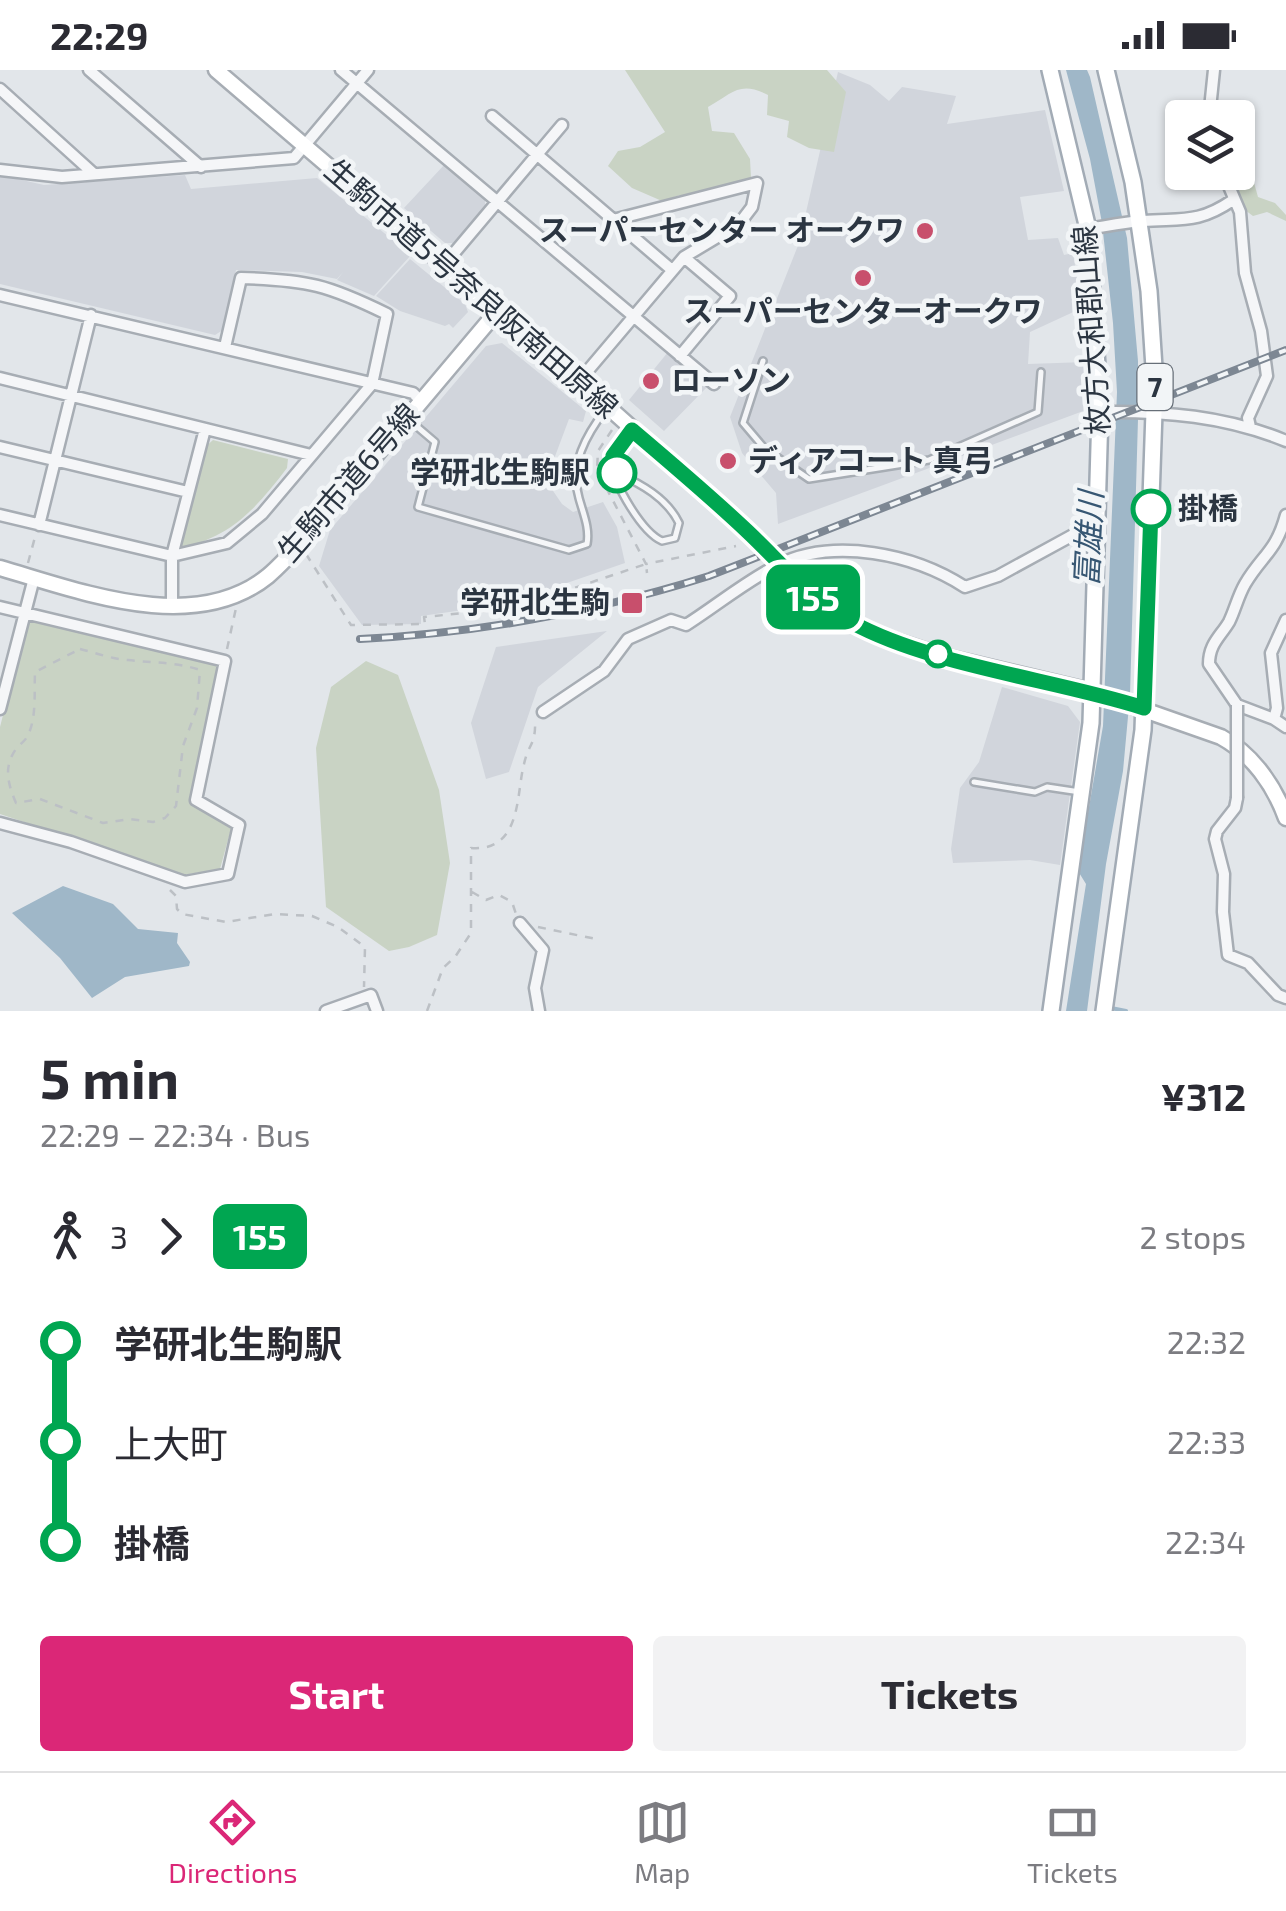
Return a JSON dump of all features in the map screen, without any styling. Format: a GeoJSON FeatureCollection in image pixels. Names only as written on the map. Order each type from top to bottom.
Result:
{"type":"FeatureCollection","features":[{"type":"Feature","properties":{"kind":"main road","name":"枚方大和郡山線"},"geometry":{"type":"LineString","coordinates":[[1050,70],[1088,229],[1100,412],[1091,723],[1051,1011]]}},
{"type":"Feature","properties":{"kind":"main road","name":"枚方大和郡山線"},"geometry":{"type":"LineString","coordinates":[[1106,70],[1133,182],[1148,291],[1154,411],[1144,708],[1106,1003]]}},
{"type":"Feature","properties":{"kind":"street"},"geometry":{"type":"LineString","coordinates":[[88,70],[201,167]]}},
{"type":"Feature","properties":{"kind":"street"},"geometry":{"type":"LineString","coordinates":[[101,81],[110,70]]}},
{"type":"Feature","properties":{"kind":"street","name":"生駒市道5号奈良阪南田原線"},"geometry":{"type":"LineString","coordinates":[[216,70],[444,265],[494,315],[579,380],[700,488],[815,599],[884,637],[942,656],[1090,691],[1144,708]]}},
{"type":"Feature","properties":{"kind":"street"},"geometry":{"type":"LineString","coordinates":[[340,70],[714,384]]}},
{"type":"Feature","properties":{"kind":"street"},"geometry":{"type":"LineString","coordinates":[[0,170],[48,176],[294,158],[368,70]]}},
{"type":"Feature","properties":{"kind":"street"},"geometry":{"type":"LineString","coordinates":[[1211,100],[1214,70]]}},
{"type":"Feature","properties":{"kind":"street"},"geometry":{"type":"LineString","coordinates":[[0,89],[94,174]]}},
{"type":"Feature","properties":{"kind":"street"},"geometry":{"type":"LineString","coordinates":[[492,116],[672,270]]}},
{"type":"Feature","properties":{"kind":"street"},"geometry":{"type":"LineString","coordinates":[[444,265],[562,125]]}},
{"type":"Feature","properties":{"kind":"street"},"geometry":{"type":"LineString","coordinates":[[579,380],[684,257],[739,224],[752,207],[756,182],[613,220]]}},
{"type":"Feature","properties":{"kind":"street"},"geometry":{"type":"LineString","coordinates":[[1229,190],[1240,212],[1244,273],[1261,331],[1267,376],[1248,418],[1250,427]]}},
{"type":"Feature","properties":{"kind":"street"},"geometry":{"type":"LineString","coordinates":[[1088,229],[1205,217],[1233,200]]}},
{"type":"Feature","properties":{"kind":"street"},"geometry":{"type":"LineString","coordinates":[[680,356],[730,296],[684,257]]}},
{"type":"Feature","properties":{"kind":"street"},"geometry":{"type":"LineString","coordinates":[[0,515],[172,556],[233,539],[262,514],[372,384],[387,314],[337,290],[302,280],[241,278],[225,347]]}},
{"type":"Feature","properties":{"kind":"street"},"geometry":{"type":"LineString","coordinates":[[0,296],[413,393],[420,400]]}},
{"type":"Feature","properties":{"kind":"street"},"geometry":{"type":"LineString","coordinates":[[38,524],[90,315]]}},
{"type":"Feature","properties":{"kind":"street","name":"生駒市道6号線"},"geometry":{"type":"LineString","coordinates":[[0,568],[31,571],[144,604],[172,607],[193,607],[239,593],[267,578],[300,544],[494,315]]}},
{"type":"Feature","properties":{"kind":"street"},"geometry":{"type":"LineString","coordinates":[[0,378],[312,455]]}},
{"type":"Feature","properties":{"kind":"street"},"geometry":{"type":"LineString","coordinates":[[1100,412],[1154,411],[1250,427],[1286,441]]}},
{"type":"Feature","properties":{"kind":"street"},"geometry":{"type":"LineString","coordinates":[[172,607],[172,556],[204,429]]}},
{"type":"Feature","properties":{"kind":"street"},"geometry":{"type":"LineString","coordinates":[[0,447],[188,492]]}},
{"type":"Feature","properties":{"kind":"street"},"geometry":{"type":"LineString","coordinates":[[1286,515],[1282,542],[1244,584],[1228,624],[1211,645],[1208,664],[1236,705],[1237,798],[1215,839],[1224,874],[1228,954],[1248,963],[1278,995],[1286,998]]}},
{"type":"Feature","properties":{"kind":"street"},"geometry":{"type":"LineString","coordinates":[[544,712],[604,670],[628,639],[671,620],[686,626],[779,564],[832,550],[902,558],[965,587],[998,576],[1073,536],[1096,534]]}},
{"type":"Feature","properties":{"kind":"street"},"geometry":{"type":"LineString","coordinates":[[0,708],[2,688],[25,612],[31,571]]}},
{"type":"Feature","properties":{"kind":"street"},"geometry":{"type":"LineString","coordinates":[[0,607],[225,661],[196,800],[238,825],[228,874],[185,882],[72,842],[0,824]]}},
{"type":"Feature","properties":{"kind":"street"},"geometry":{"type":"LineString","coordinates":[[1274,719],[1277,708],[1271,653],[1286,620]]}},
{"type":"Feature","properties":{"kind":"street"},"geometry":{"type":"LineString","coordinates":[[1236,705],[1286,727]]}},
{"type":"Feature","properties":{"kind":"street"},"geometry":{"type":"LineString","coordinates":[[1144,708],[1234,744],[1274,791],[1286,818]]}},
{"type":"Feature","properties":{"kind":"street"},"geometry":{"type":"LineString","coordinates":[[520,923],[543,950],[535,988],[539,1011]]}},
{"type":"Feature","properties":{"kind":"street"},"geometry":{"type":"LineString","coordinates":[[326,1011],[371,995],[377,1011]]}},
{"type":"Feature","properties":{"kind":"lane"},"geometry":{"type":"LineString","coordinates":[[762,361],[743,423],[765,449],[809,479],[929,460],[1038,412],[1041,372]]}},
{"type":"Feature","properties":{"kind":"lane"},"geometry":{"type":"LineString","coordinates":[[406,417],[435,442],[418,507],[568,550],[586,544],[589,534],[575,480],[585,440],[608,407]]}},
{"type":"Feature","properties":{"kind":"lane"},"geometry":{"type":"LineString","coordinates":[[617,473],[645,486],[675,513],[680,523],[675,538],[662,541],[651,535],[622,492],[617,473],[613,456],[632,430]]}},
{"type":"Feature","properties":{"kind":"lane"},"geometry":{"type":"LineString","coordinates":[[974,782],[1035,792],[1047,788],[1083,792]]}},
{"type":"Feature","properties":{"kind":"path"},"geometry":{"type":"LineString","coordinates":[[31,571],[38,524]]}},
{"type":"Feature","properties":{"kind":"path"},"geometry":{"type":"LineString","coordinates":[[300,544],[351,625],[365,627],[425,624],[424,617],[514,608],[646,564],[736,546]]}},
{"type":"Feature","properties":{"kind":"path"},"geometry":{"type":"LineString","coordinates":[[646,564],[648,573]]}},
{"type":"Feature","properties":{"kind":"path"},"geometry":{"type":"LineString","coordinates":[[225,661],[239,593]]}},
{"type":"Feature","properties":{"kind":"path"},"geometry":{"type":"LineString","coordinates":[[80,649],[122,660],[161,664],[172,661],[200,670],[199,686],[197,708],[183,746],[176,806],[165,818],[103,824],[40,799],[16,804],[8,785],[8,766],[28,736],[36,672],[80,649]]}},
{"type":"Feature","properties":{"kind":"path"},"geometry":{"type":"LineString","coordinates":[[427,1011],[443,968],[456,957],[471,932],[471,848],[482,849],[500,838],[517,817],[524,762],[537,739],[535,719],[544,712]]}},
{"type":"Feature","properties":{"kind":"path"},"geometry":{"type":"LineString","coordinates":[[166,887],[176,896],[182,914],[226,922],[294,914],[312,916],[338,927],[365,947],[363,999]]}},
{"type":"Feature","properties":{"kind":"shaded area"},"geometry":{"type":"Polygon","coordinates":[[[838,72],[870,85],[889,101],[902,87],[956,96],[947,124],[1045,110],[1064,191],[1020,197],[1028,240],[1058,238],[1064,255],[1073,253],[1082,308],[1030,332],[1028,364],[1086,362],[1086,410],[778,524],[776,493],[742,453],[730,417],[799,243],[838,72]]]}},
{"type":"Feature","properties":{"kind":"shaded area"},"geometry":{"type":"Polygon","coordinates":[[[445,164],[485,197],[485,207],[453,243],[445,243],[404,208],[445,164]]]}},
{"type":"Feature","properties":{"kind":"shaded area"},"geometry":{"type":"Polygon","coordinates":[[[0,175],[44,185],[185,175],[191,189],[317,178],[411,255],[374,296],[337,280],[343,272],[337,279],[302,272],[236,270],[223,330],[215,335],[0,284],[0,175]]]}},
{"type":"Feature","properties":{"kind":"shaded area"},"geometry":{"type":"Polygon","coordinates":[[[410,259],[465,304],[468,312],[453,328],[400,311],[376,296],[410,259]]]}},
{"type":"Feature","properties":{"kind":"shaded area"},"geometry":{"type":"Polygon","coordinates":[[[502,343],[586,411],[583,422],[569,419],[551,467],[549,485],[573,512],[603,502],[617,527],[625,563],[506,604],[421,616],[421,624],[362,625],[319,566],[330,530],[486,346],[502,343]]]}},
{"type":"Feature","properties":{"kind":"shaded area"},"geometry":{"type":"Polygon","coordinates":[[[668,352],[708,386],[664,431],[629,400],[668,352]]]}},
{"type":"Feature","properties":{"kind":"shaded area"},"geometry":{"type":"Polygon","coordinates":[[[607,631],[538,687],[509,772],[486,779],[471,723],[496,647],[607,631]]]}},
{"type":"Feature","properties":{"kind":"shaded area"},"geometry":{"type":"Polygon","coordinates":[[[1002,687],[1068,706],[1080,722],[1060,865],[1030,860],[953,863],[951,849],[960,788],[979,762],[1002,687]]]}},
{"type":"Feature","properties":{"kind":"green space"},"geometry":{"type":"Polygon","coordinates":[[[625,70],[827,70],[846,92],[834,152],[809,148],[787,137],[789,121],[767,115],[768,95],[750,89],[736,90],[708,107],[712,131],[734,133],[750,159],[751,178],[718,200],[680,195],[662,201],[632,188],[608,166],[618,151],[640,147],[665,132],[625,70]]]}},
{"type":"Feature","properties":{"kind":"green space"},"geometry":{"type":"Polygon","coordinates":[[[1255,186],[1258,197],[1275,203],[1286,215],[1286,221],[1267,212],[1253,216],[1245,210],[1238,190],[1255,190],[1255,186]]]}},
{"type":"Feature","properties":{"kind":"green space"},"geometry":{"type":"Polygon","coordinates":[[[213,440],[288,459],[287,468],[240,520],[213,537],[178,549],[204,448],[213,440]]]}},
{"type":"Feature","properties":{"kind":"green space"},"geometry":{"type":"Polygon","coordinates":[[[35,622],[218,666],[191,805],[228,823],[231,829],[220,869],[183,875],[0,814],[0,727],[26,624],[35,622]]]}},
{"type":"Feature","properties":{"kind":"green space"},"geometry":{"type":"Polygon","coordinates":[[[366,661],[398,675],[439,790],[450,863],[437,935],[389,951],[326,907],[316,748],[331,687],[366,661]]]}},
{"type":"Feature","properties":{"kind":"water"},"geometry":{"type":"Polygon","coordinates":[[[1066,70],[1087,70],[1090,77],[1127,238],[1138,361],[1130,695],[1123,771],[1106,864],[1087,1011],[1066,1011],[1086,884],[1078,871],[1103,726],[1117,392],[1102,223],[1066,70]]]}},
{"type":"Feature","properties":{"kind":"water"},"geometry":{"type":"Polygon","coordinates":[[[63,886],[113,904],[138,929],[178,933],[177,943],[189,966],[125,977],[92,998],[60,958],[12,913],[63,886]]]}},
{"type":"Feature","properties":{"kind":"waterway"},"geometry":{"type":"LineString","coordinates":[[1111,1008],[1126,1011]]}},
{"type":"Feature","properties":{"kind":"railway"},"geometry":{"type":"LineString","coordinates":[[360,639],[449,632],[537,619],[709,576],[1286,350]]}},
{"type":"Feature","properties":{"kind":"bus line","name":"155"},"geometry":{"type":"LineString","coordinates":[[617,473],[613,456],[632,430],[747,531],[815,599],[851,622],[942,656],[1090,691],[1144,708],[1151,509]]}},
{"type":"Feature","properties":{"kind":"place","name":"スーパーセンター オークワ"},"geometry":{"type":"Point","coordinates":[925,231]}},
{"type":"Feature","properties":{"kind":"place","name":"スーパーセンターオークワ"},"geometry":{"type":"Point","coordinates":[863,278]}},
{"type":"Feature","properties":{"kind":"place","name":"ローソン"},"geometry":{"type":"Point","coordinates":[651,381]}},
{"type":"Feature","properties":{"kind":"place","name":"ディアコート 真弓"},"geometry":{"type":"Point","coordinates":[728,461]}},
{"type":"Feature","properties":{"kind":"place","name":"学研北生駒駅"},"geometry":{"type":"Point","coordinates":[617,473]}},
{"type":"Feature","properties":{"kind":"place","name":"掛橋"},"geometry":{"type":"Point","coordinates":[1151,509]}},
{"type":"Feature","properties":{"kind":"place","name":"学研北生駒"},"geometry":{"type":"Point","coordinates":[632,603]}},
{"type":"Feature","properties":{"kind":"water label","name":"富雄川"},"geometry":{"type":"Point","coordinates":[1089,539]}}]}
